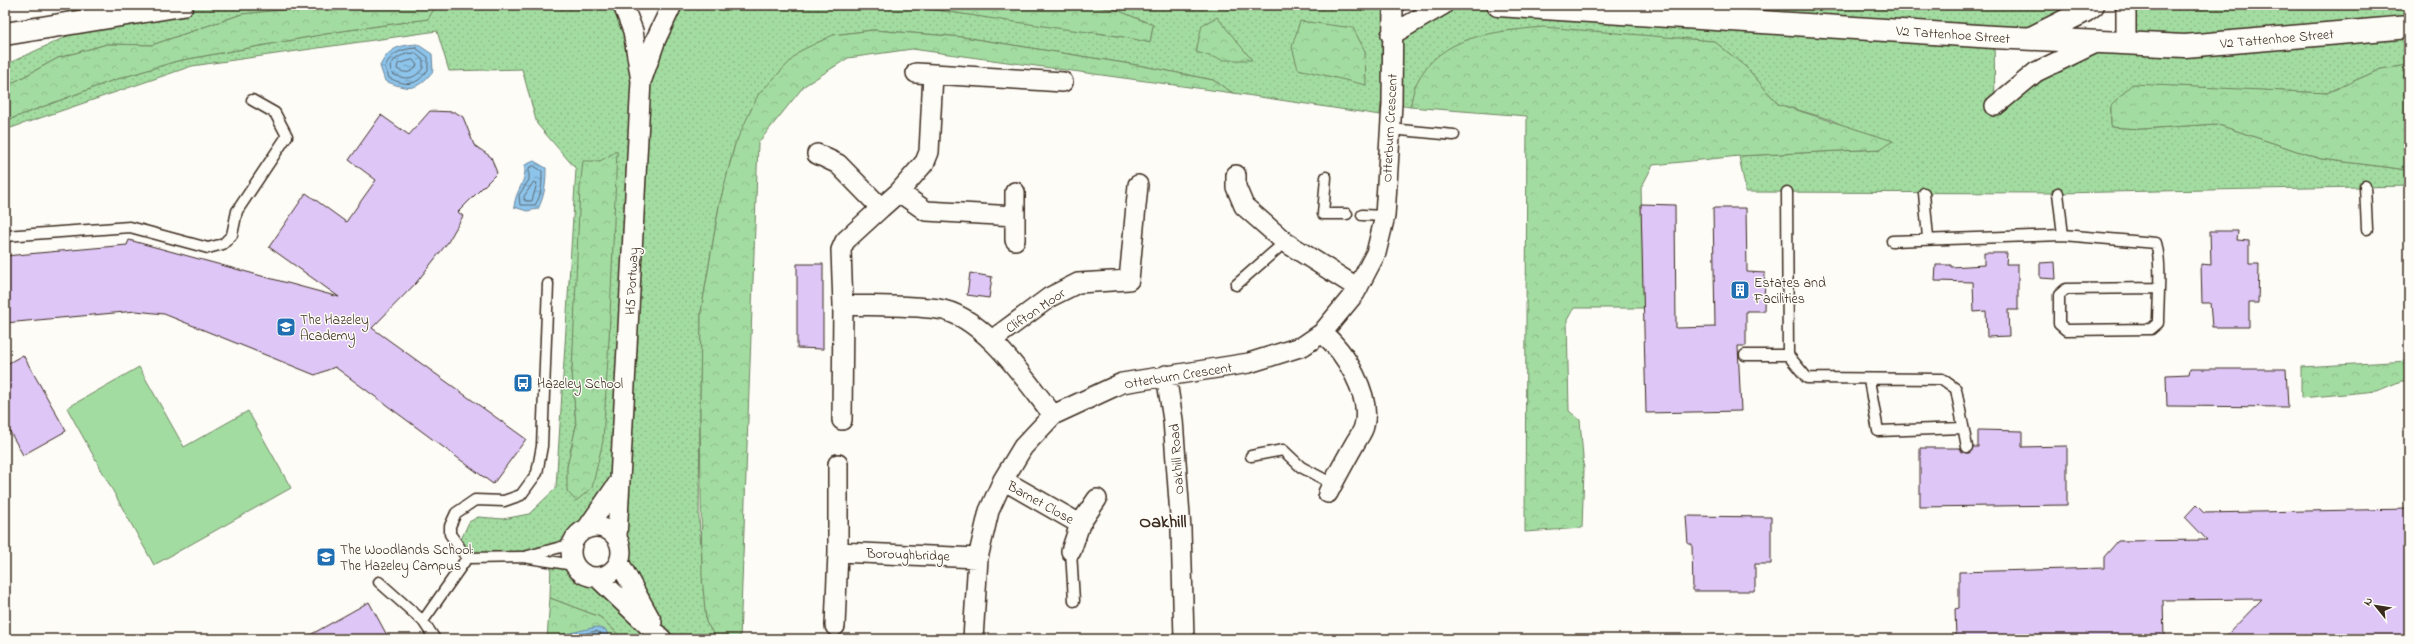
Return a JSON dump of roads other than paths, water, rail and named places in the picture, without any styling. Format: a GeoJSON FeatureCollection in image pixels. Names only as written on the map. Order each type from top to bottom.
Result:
{"type":"FeatureCollection","features":[{"type":"Feature","properties":{"kind":"street","name":"H5 Portway"},"geometry":{"type":"LineString","coordinates":[[617,537],[641,87],[633,31],[623,5]]}},
{"type":"Feature","properties":{"kind":"street","name":"H5 Portway"},"geometry":{"type":"LineString","coordinates":[[641,87],[656,39],[672,5]]}},
{"type":"Feature","properties":{"kind":"street","name":"Otterburn Crescent"},"geometry":{"type":"LineString","coordinates":[[973,639],[978,558],[989,510],[1003,480],[1023,447],[1053,415],[1122,383],[1249,363],[1303,346],[1322,333],[1358,288],[1376,253],[1385,216],[1390,130],[1391,35],[1393,5]]}},
{"type":"Feature","properties":{"kind":"street"},"geometry":{"type":"LineString","coordinates":[[1391,35],[1443,5]]}},
{"type":"Feature","properties":{"kind":"street","name":"V2 Tattenhoe Street"},"geometry":{"type":"LineString","coordinates":[[1498,5],[1723,21],[1870,28],[2029,39],[2126,42],[2185,46],[2409,27]]}},
{"type":"Feature","properties":{"kind":"street"},"geometry":{"type":"LineString","coordinates":[[2029,39],[2085,11],[2093,5]]}},
{"type":"Feature","properties":{"kind":"street"},"geometry":{"type":"LineString","coordinates":[[2126,5],[2126,42]]}},
{"type":"Feature","properties":{"kind":"street"},"geometry":{"type":"LineString","coordinates":[[5,19],[89,7],[176,6]]}},
{"type":"Feature","properties":{"kind":"street"},"geometry":{"type":"LineString","coordinates":[[5,34],[176,6]]}},
{"type":"Feature","properties":{"kind":"street"},"geometry":{"type":"LineString","coordinates":[[1995,106],[2036,72],[2098,42]]}},
{"type":"Feature","properties":{"kind":"street"},"geometry":{"type":"LineString","coordinates":[[842,420],[843,305],[841,250],[845,241],[899,192],[925,162],[930,152],[924,74],[1063,82]]}},
{"type":"Feature","properties":{"kind":"street"},"geometry":{"type":"LineString","coordinates":[[817,154],[838,164],[881,208]]}},
{"type":"Feature","properties":{"kind":"street"},"geometry":{"type":"LineString","coordinates":[[1236,175],[1236,186],[1244,206],[1285,242],[1358,288]]}},
{"type":"Feature","properties":{"kind":"street","name":"Clifton Moor"},"geometry":{"type":"LineString","coordinates":[[992,340],[1050,297],[1078,283],[1129,280],[1138,185]]}},
{"type":"Feature","properties":{"kind":"street"},"geometry":{"type":"LineString","coordinates":[[899,192],[926,211],[1015,216]]}},
{"type":"Feature","properties":{"kind":"street"},"geometry":{"type":"LineString","coordinates":[[1015,192],[1015,240]]}},
{"type":"Feature","properties":{"kind":"street","name":"Clifton Moor"},"geometry":{"type":"LineString","coordinates":[[843,305],[939,309],[973,324],[992,340],[1053,415]]}},
{"type":"Feature","properties":{"kind":"street"},"geometry":{"type":"LineString","coordinates":[[1322,333],[1334,342],[1344,356],[1356,379],[1365,403],[1364,426],[1330,488]]}},
{"type":"Feature","properties":{"kind":"street","name":"Oakhill Road"},"geometry":{"type":"LineString","coordinates":[[1166,375],[1173,420],[1181,529],[1184,639]]}},
{"type":"Feature","properties":{"kind":"street"},"geometry":{"type":"LineString","coordinates":[[835,626],[838,552],[838,464]]}},
{"type":"Feature","properties":{"kind":"street","name":"Barnet Close"},"geometry":{"type":"LineString","coordinates":[[1003,480],[1080,524]]}},
{"type":"Feature","properties":{"kind":"street"},"geometry":{"type":"LineString","coordinates":[[619,481],[588,527],[578,534],[572,544],[571,558],[574,564],[584,574],[597,577],[661,638]]}},
{"type":"Feature","properties":{"kind":"street","name":"Barnet Close"},"geometry":{"type":"LineString","coordinates":[[1071,551],[1080,524],[1097,499]]}},
{"type":"Feature","properties":{"kind":"street"},"geometry":{"type":"LineString","coordinates":[[588,527],[604,528],[617,537],[621,554],[619,562],[610,572],[597,577]]}},
{"type":"Feature","properties":{"kind":"street","name":"Boroughbridge"},"geometry":{"type":"LineString","coordinates":[[838,552],[978,558]]}},
{"type":"Feature","properties":{"kind":"street"},"geometry":{"type":"LineString","coordinates":[[619,562],[661,638]]}},
{"type":"Feature","properties":{"kind":"lane"},"geometry":{"type":"LineString","coordinates":[[5,236],[130,227],[208,248],[223,244],[232,235],[237,211],[287,136],[275,113],[252,100]]}},
{"type":"Feature","properties":{"kind":"lane"},"geometry":{"type":"LineString","coordinates":[[1390,130],[1454,135]]}},
{"type":"Feature","properties":{"kind":"lane"},"geometry":{"type":"LineString","coordinates":[[1326,177],[1323,214],[1347,214]]}},
{"type":"Feature","properties":{"kind":"lane"},"geometry":{"type":"LineString","coordinates":[[2365,186],[2367,229]]}},
{"type":"Feature","properties":{"kind":"lane"},"geometry":{"type":"LineString","coordinates":[[1786,192],[1788,355],[1807,378],[1869,380],[1942,379],[1956,389],[1967,447]]}},
{"type":"Feature","properties":{"kind":"lane"},"geometry":{"type":"LineString","coordinates":[[1924,193],[1928,238]]}},
{"type":"Feature","properties":{"kind":"lane"},"geometry":{"type":"LineString","coordinates":[[2058,193],[2063,235]]}},
{"type":"Feature","properties":{"kind":"lane"},"geometry":{"type":"LineString","coordinates":[[1362,215],[1385,216]]}},
{"type":"Feature","properties":{"kind":"lane"},"geometry":{"type":"LineString","coordinates":[[1892,241],[1928,238],[2063,235],[2156,243],[2158,288],[2158,323],[2151,329],[2066,330],[2059,324],[2059,295],[2066,289],[2158,288]]}},
{"type":"Feature","properties":{"kind":"lane"},"geometry":{"type":"LineString","coordinates":[[1236,285],[1285,242]]}},
{"type":"Feature","properties":{"kind":"lane"},"geometry":{"type":"LineString","coordinates":[[467,558],[450,534],[450,526],[456,513],[475,500],[504,501],[521,495],[537,473],[542,446],[548,284]]}},
{"type":"Feature","properties":{"kind":"lane"},"geometry":{"type":"LineString","coordinates":[[1745,356],[1788,355]]}},
{"type":"Feature","properties":{"kind":"lane"},"geometry":{"type":"LineString","coordinates":[[1869,380],[1878,431],[1963,428]]}},
{"type":"Feature","properties":{"kind":"lane"},"geometry":{"type":"LineString","coordinates":[[1250,456],[1283,450],[1301,467],[1330,488]]}},
{"type":"Feature","properties":{"kind":"lane"},"geometry":{"type":"LineString","coordinates":[[523,557],[572,544]]}},
{"type":"Feature","properties":{"kind":"lane"},"geometry":{"type":"LineString","coordinates":[[1071,551],[1074,601]]}},
{"type":"Feature","properties":{"kind":"lane"},"geometry":{"type":"LineString","coordinates":[[467,558],[523,557],[574,564]]}},
{"type":"Feature","properties":{"kind":"lane"},"geometry":{"type":"LineString","coordinates":[[423,621],[467,558]]}},
{"type":"Feature","properties":{"kind":"lane"},"geometry":{"type":"LineString","coordinates":[[379,582],[423,621],[435,639]]}},
{"type":"Feature","properties":{"kind":"water"},"geometry":{"type":"Polygon","coordinates":[[[417,44],[432,54],[433,71],[427,78],[417,86],[412,87],[400,86],[385,81],[380,66],[387,55],[399,47],[417,44]]]}},
{"type":"Feature","properties":{"kind":"water"},"geometry":{"type":"Polygon","coordinates":[[[534,161],[546,168],[545,189],[538,209],[527,211],[514,207],[524,177],[525,165],[534,161]]]}},
{"type":"Feature","properties":{"kind":"water"},"geometry":{"type":"Polygon","coordinates":[[[596,627],[606,630],[608,635],[600,639],[555,639],[558,636],[596,627]]]}},
{"type":"Feature","properties":{"kind":"place","name":"Estates and Facilities"},"geometry":{"type":"Point","coordinates":[1740,290]}},
{"type":"Feature","properties":{"kind":"place","name":"The Hazeley Academy"},"geometry":{"type":"Point","coordinates":[286,327]}},
{"type":"Feature","properties":{"kind":"place","name":"Hazeley School"},"geometry":{"type":"Point","coordinates":[523,383]}},
{"type":"Feature","properties":{"kind":"place","name":"The Woodlands School: The Hazeley Campus"},"geometry":{"type":"Point","coordinates":[326,557]}},
{"type":"Feature","properties":{"kind":"district","name":"Oakhill"},"geometry":{"type":"Point","coordinates":[1163,521]}}]}
